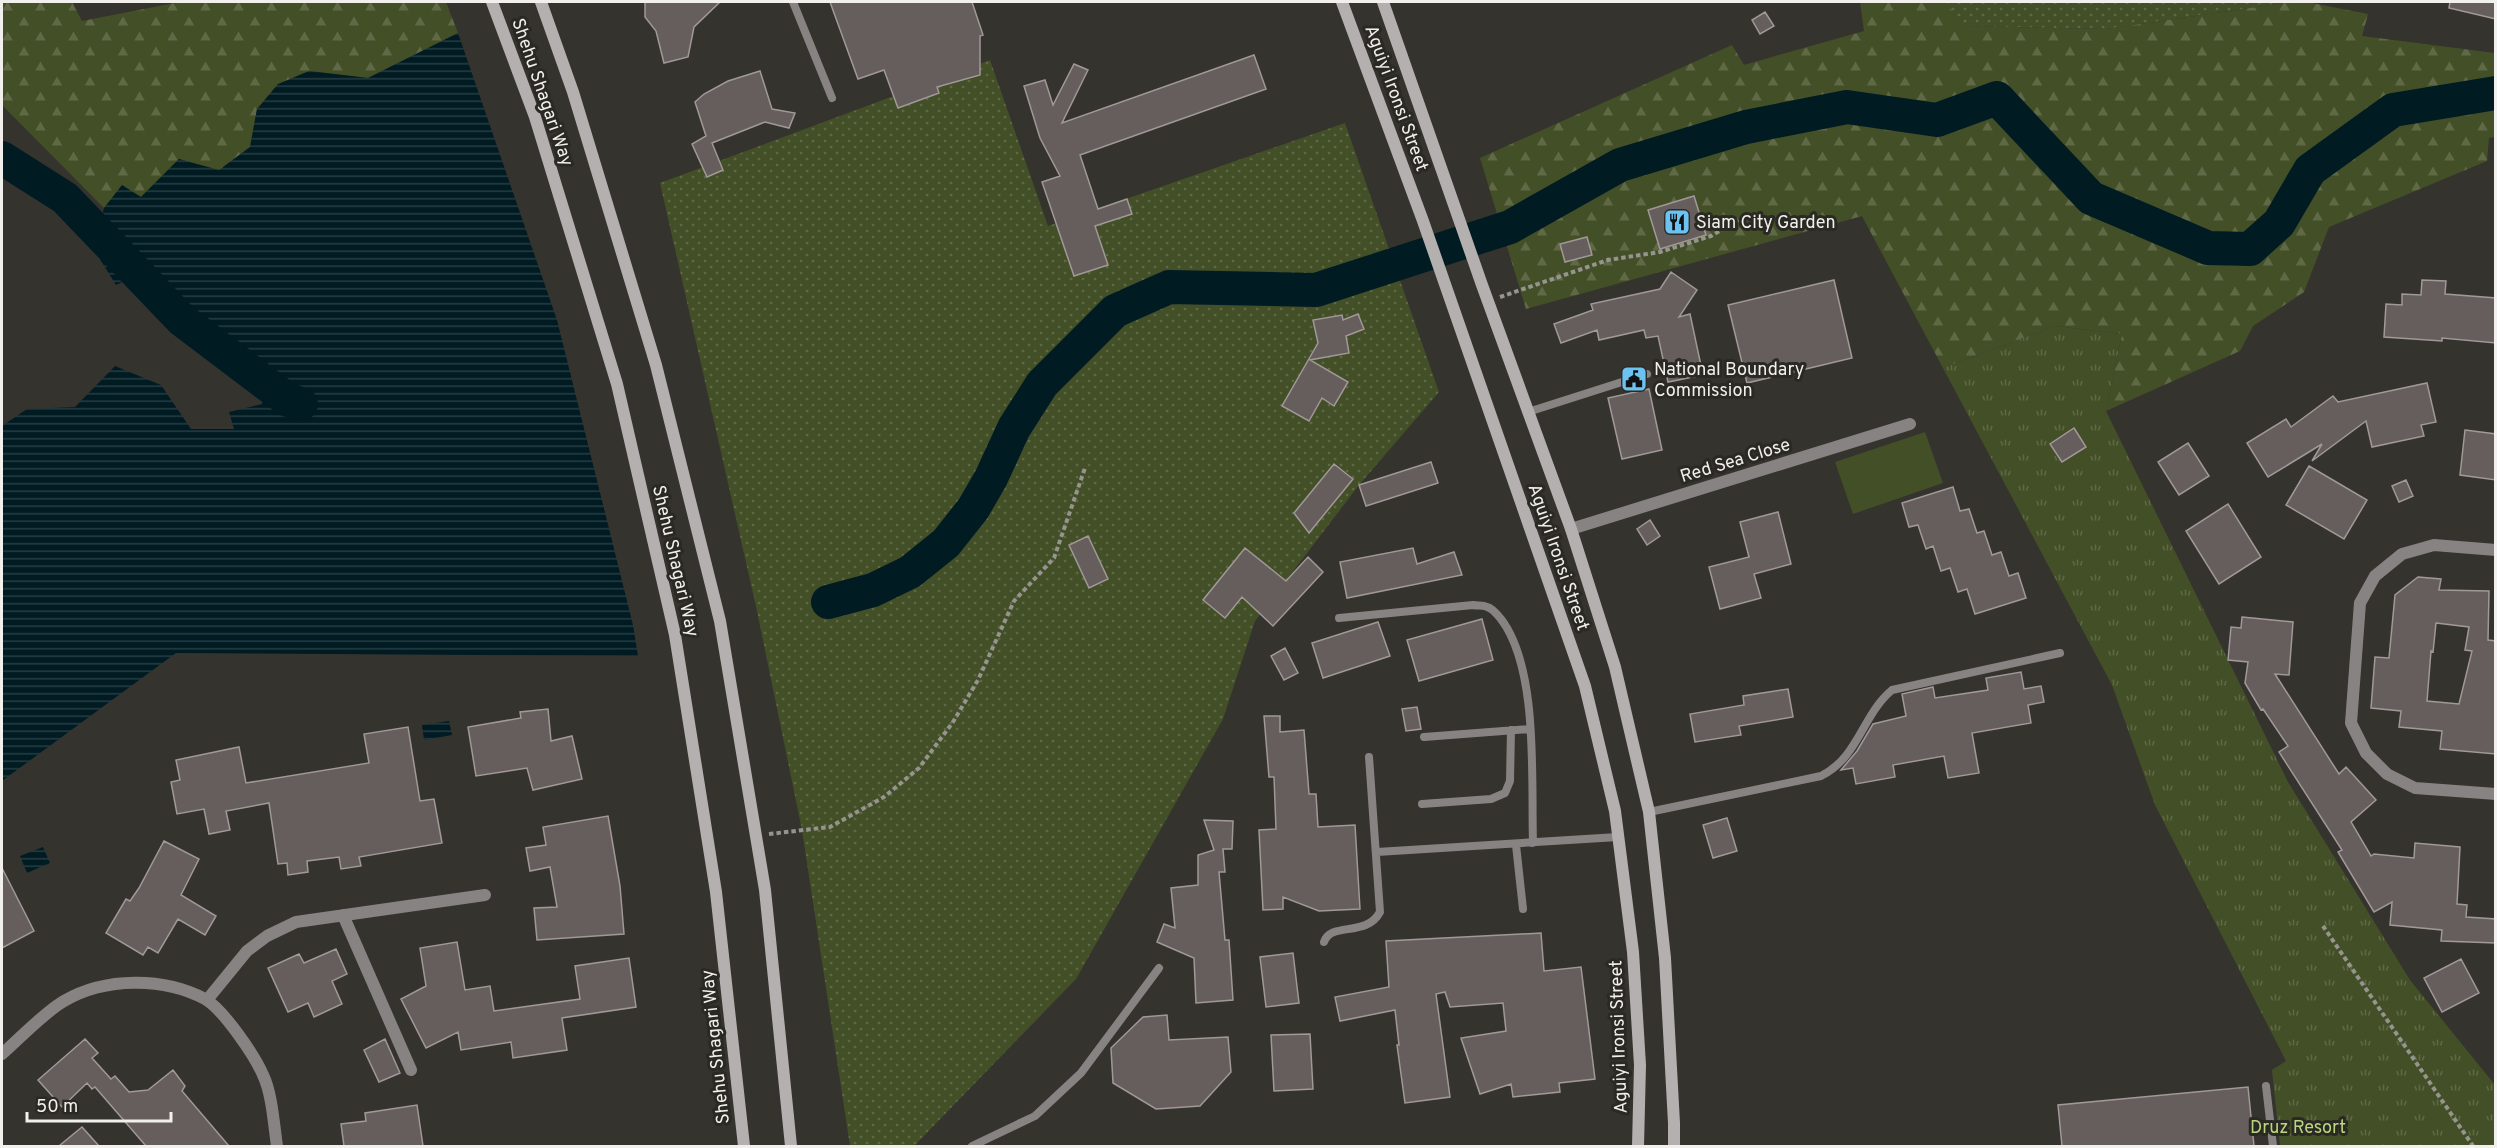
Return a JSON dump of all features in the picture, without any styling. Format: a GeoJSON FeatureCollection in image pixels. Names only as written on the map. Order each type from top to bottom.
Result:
{"type":"FeatureCollection","features":[{"type":"Feature","properties":{"kind":"main road","name":"Shehu Shagari Way"},"geometry":{"type":"LineString","coordinates":[[492,2],[535,117],[617,384],[675,635],[716,891],[744,1146]]}},
{"type":"Feature","properties":{"kind":"main road","name":"Shehu Shagari Way"},"geometry":{"type":"LineString","coordinates":[[541,2],[573,92],[656,365],[720,621],[765,890],[791,1146]]}},
{"type":"Feature","properties":{"kind":"main road","name":"Aguiyi Ironsi Street"},"geometry":{"type":"LineString","coordinates":[[1342,2],[1423,221],[1585,687],[1615,811],[1634,963],[1640,1065],[1638,1146]]}},
{"type":"Feature","properties":{"kind":"main road","name":"Aguiyi Ironsi Street"},"geometry":{"type":"LineString","coordinates":[[1383,2],[1413,81],[1455,210],[1571,529],[1615,667],[1649,812],[1665,958],[1674,1146]]}},
{"type":"Feature","properties":{"kind":"street","name":"Red Sea Close"},"geometry":{"type":"LineString","coordinates":[[1571,529],[1910,424]]}},
{"type":"Feature","properties":{"kind":"street"},"geometry":{"type":"LineString","coordinates":[[2496,550],[2434,545],[2402,554],[2376,576],[2360,603],[2351,723],[2366,753],[2387,774],[2396,779],[2415,788],[2496,794]]}},
{"type":"Feature","properties":{"kind":"street"},"geometry":{"type":"LineString","coordinates":[[207,1000],[247,951],[267,936],[296,922],[485,895]]}},
{"type":"Feature","properties":{"kind":"street"},"geometry":{"type":"LineString","coordinates":[[343,915],[411,1070]]}},
{"type":"Feature","properties":{"kind":"street"},"geometry":{"type":"LineString","coordinates":[[2,1054],[64,1001],[94,990],[127,983],[166,985],[207,1000],[237,1032],[264,1076],[277,1146]]}},
{"type":"Feature","properties":{"kind":"lane"},"geometry":{"type":"LineString","coordinates":[[793,2],[832,98]]}},
{"type":"Feature","properties":{"kind":"lane"},"geometry":{"type":"LineString","coordinates":[[1528,412],[1647,374]]}},
{"type":"Feature","properties":{"kind":"lane"},"geometry":{"type":"LineString","coordinates":[[1339,618],[1473,605],[1489,607],[1508,628],[1517,646],[1524,672],[1530,729],[1533,843]]}},
{"type":"Feature","properties":{"kind":"lane"},"geometry":{"type":"LineString","coordinates":[[1649,812],[1821,776],[1836,769],[1847,756],[1881,698],[1892,690],[2060,653]]}},
{"type":"Feature","properties":{"kind":"lane"},"geometry":{"type":"LineString","coordinates":[[1424,737],[1530,729]]}},
{"type":"Feature","properties":{"kind":"lane"},"geometry":{"type":"LineString","coordinates":[[1422,804],[1491,800],[1505,793],[1510,782],[1511,730]]}},
{"type":"Feature","properties":{"kind":"lane"},"geometry":{"type":"LineString","coordinates":[[1324,942],[1326,936],[1331,932],[1366,926],[1375,921],[1380,912],[1369,757]]}},
{"type":"Feature","properties":{"kind":"lane"},"geometry":{"type":"LineString","coordinates":[[1377,852],[1618,837]]}},
{"type":"Feature","properties":{"kind":"lane"},"geometry":{"type":"LineString","coordinates":[[1516,845],[1523,909]]}},
{"type":"Feature","properties":{"kind":"lane"},"geometry":{"type":"LineString","coordinates":[[972,1146],[1035,1116],[1081,1073],[1159,968]]}},
{"type":"Feature","properties":{"kind":"lane"},"geometry":{"type":"LineString","coordinates":[[2266,1086],[2273,1146]]}},
{"type":"Feature","properties":{"kind":"path"},"geometry":{"type":"LineString","coordinates":[[1488,301],[1608,260],[1660,252],[1711,236],[1749,214]]}},
{"type":"Feature","properties":{"kind":"path"},"geometry":{"type":"LineString","coordinates":[[756,836],[830,827],[884,797],[919,768],[953,722],[978,680],[1014,601],[1054,558],[1085,468]]}},
{"type":"Feature","properties":{"kind":"path"},"geometry":{"type":"LineString","coordinates":[[2323,926],[2473,1146]]}},
{"type":"Feature","properties":{"kind":"green space"},"geometry":{"type":"Polygon","coordinates":[[[2,2],[72,2],[82,21],[180,2],[446,2],[458,33],[368,78],[309,71],[257,109],[250,147],[219,171],[179,159],[141,197],[122,186],[104,208],[2,105],[2,2]]]}},
{"type":"Feature","properties":{"kind":"green space"},"geometry":{"type":"Polygon","coordinates":[[[1860,2],[1946,2],[1963,26],[2106,29],[2292,2],[2307,2],[2368,14],[2362,36],[2495,53],[2495,137],[2489,138],[2487,161],[2329,227],[2304,292],[2253,326],[2240,351],[2106,411],[2122,334],[2055,326],[1943,368],[1862,216],[1526,309],[1480,158],[1732,45],[1744,65],[1864,31],[1860,2]]]}},
{"type":"Feature","properties":{"kind":"green space"},"geometry":{"type":"Polygon","coordinates":[[[1946,2],[2292,2],[2106,29],[1962,26],[1946,2]]]}},
{"type":"Feature","properties":{"kind":"green space"},"geometry":{"type":"Polygon","coordinates":[[[990,60],[1048,226],[1345,123],[1439,392],[1359,485],[1255,621],[1223,719],[1076,979],[914,1146],[850,1146],[802,830],[757,611],[660,183],[990,60]]]}},
{"type":"Feature","properties":{"kind":"green space","name":"Druz Resort"},"geometry":{"type":"Polygon","coordinates":[[[2055,326],[2122,334],[2106,411],[2288,782],[2410,980],[2495,1085],[2495,1146],[2280,1146],[2272,1070],[2286,1061],[2155,805],[2112,685],[1943,368],[2055,326]]]}},
{"type":"Feature","properties":{"kind":"green space"},"geometry":{"type":"Polygon","coordinates":[[[1925,432],[1943,483],[1853,514],[1835,462],[1925,432]]]}},
{"type":"Feature","properties":{"kind":"water"},"geometry":{"type":"Polygon","coordinates":[[[458,33],[557,320],[633,625],[638,656],[176,653],[2,781],[2,426],[27,409],[75,407],[115,366],[161,385],[191,429],[234,429],[229,412],[262,404],[259,368],[245,347],[214,356],[169,306],[146,272],[116,285],[93,248],[104,208],[122,185],[141,197],[179,159],[219,170],[250,147],[257,109],[278,84],[309,71],[368,78],[458,33]]]}},
{"type":"Feature","properties":{"kind":"water"},"geometry":{"type":"Polygon","coordinates":[[[449,721],[452,735],[424,740],[422,725],[449,721]]]}},
{"type":"Feature","properties":{"kind":"water"},"geometry":{"type":"Polygon","coordinates":[[[43,847],[50,863],[27,873],[20,856],[43,847]]]}},
{"type":"Feature","properties":{"kind":"building"},"geometry":{"type":"Polygon","coordinates":[[[645,2],[720,2],[694,27],[688,57],[664,63],[656,31],[645,17],[645,2]]]}},
{"type":"Feature","properties":{"kind":"building"},"geometry":{"type":"Polygon","coordinates":[[[830,2],[972,2],[983,35],[980,36],[980,75],[937,87],[939,93],[898,108],[884,70],[858,79],[830,2]]]}},
{"type":"Feature","properties":{"kind":"building"},"geometry":{"type":"Polygon","coordinates":[[[2450,2],[2496,2],[2496,19],[2449,8],[2450,2]]]}},
{"type":"Feature","properties":{"kind":"building"},"geometry":{"type":"Polygon","coordinates":[[[1765,12],[1774,26],[1760,34],[1752,20],[1765,12]]]}},
{"type":"Feature","properties":{"kind":"building"},"geometry":{"type":"Polygon","coordinates":[[[1254,55],[1266,89],[1080,155],[1098,209],[1127,199],[1132,214],[1095,226],[1108,265],[1074,276],[1042,182],[1060,176],[1040,138],[1024,86],[1045,80],[1053,105],[1074,64],[1088,70],[1062,123],[1254,55]]]}},
{"type":"Feature","properties":{"kind":"building"},"geometry":{"type":"Polygon","coordinates":[[[760,71],[772,109],[795,113],[789,128],[765,122],[712,143],[723,170],[707,177],[692,144],[706,136],[695,102],[704,94],[728,81],[760,71]]]}},
{"type":"Feature","properties":{"kind":"building","name":"Siam City Garden"},"geometry":{"type":"Polygon","coordinates":[[[1694,196],[1706,235],[1660,249],[1648,210],[1694,196]]]}},
{"type":"Feature","properties":{"kind":"building"},"geometry":{"type":"Polygon","coordinates":[[[1587,237],[1592,255],[1565,262],[1560,244],[1587,237]]]}},
{"type":"Feature","properties":{"kind":"building"},"geometry":{"type":"Polygon","coordinates":[[[1671,272],[1697,290],[1679,317],[1690,314],[1703,375],[1668,382],[1658,336],[1646,338],[1644,330],[1599,340],[1597,330],[1561,343],[1554,324],[1593,310],[1591,304],[1660,289],[1671,272]]]}},
{"type":"Feature","properties":{"kind":"building"},"geometry":{"type":"Polygon","coordinates":[[[1834,280],[1852,358],[1747,383],[1728,305],[1834,280]]]}},
{"type":"Feature","properties":{"kind":"building"},"geometry":{"type":"Polygon","coordinates":[[[2422,280],[2446,281],[2445,294],[2496,298],[2496,343],[2442,338],[2442,341],[2384,337],[2386,304],[2402,305],[2402,294],[2421,295],[2422,280]]]}},
{"type":"Feature","properties":{"kind":"building"},"geometry":{"type":"Polygon","coordinates":[[[1358,314],[1364,329],[1346,336],[1349,353],[1310,360],[1348,382],[1334,406],[1322,398],[1309,421],[1282,406],[1318,343],[1313,320],[1342,315],[1343,320],[1358,314]]]}},
{"type":"Feature","properties":{"kind":"building"},"geometry":{"type":"Polygon","coordinates":[[[2427,383],[2436,422],[2421,425],[2424,436],[2372,447],[2366,421],[2312,461],[2322,444],[2268,477],[2247,443],[2286,419],[2291,427],[2333,396],[2338,402],[2427,383]]]}},
{"type":"Feature","properties":{"kind":"building"},"geometry":{"type":"Polygon","coordinates":[[[1649,389],[1662,450],[1622,459],[1608,398],[1649,389]]]}},
{"type":"Feature","properties":{"kind":"building"},"geometry":{"type":"Polygon","coordinates":[[[2074,428],[2086,447],[2062,462],[2050,444],[2074,428]]]}},
{"type":"Feature","properties":{"kind":"building"},"geometry":{"type":"Polygon","coordinates":[[[2465,430],[2496,434],[2496,480],[2460,475],[2465,430]]]}},
{"type":"Feature","properties":{"kind":"building"},"geometry":{"type":"Polygon","coordinates":[[[2188,443],[2209,476],[2179,495],[2158,462],[2188,443]]]}},
{"type":"Feature","properties":{"kind":"building"},"geometry":{"type":"Polygon","coordinates":[[[1431,462],[1438,483],[1366,506],[1359,485],[1431,462]]]}},
{"type":"Feature","properties":{"kind":"building"},"geometry":{"type":"Polygon","coordinates":[[[1334,464],[1353,479],[1309,533],[1294,513],[1334,464]]]}},
{"type":"Feature","properties":{"kind":"building"},"geometry":{"type":"Polygon","coordinates":[[[2309,466],[2367,500],[2344,539],[2286,505],[2309,466]]]}},
{"type":"Feature","properties":{"kind":"building"},"geometry":{"type":"Polygon","coordinates":[[[2406,480],[2413,496],[2399,502],[2392,486],[2406,480]]]}},
{"type":"Feature","properties":{"kind":"building"},"geometry":{"type":"Polygon","coordinates":[[[1953,487],[1960,511],[1969,509],[1977,533],[1984,531],[1992,555],[2001,552],[2009,576],[2018,573],[2026,598],[1975,614],[1967,589],[1958,592],[1950,568],[1941,571],[1933,546],[1926,549],[1918,525],[1909,527],[1902,503],[1953,487]]]}},
{"type":"Feature","properties":{"kind":"building"},"geometry":{"type":"Polygon","coordinates":[[[2228,504],[2261,557],[2219,584],[2186,531],[2228,504]]]}},
{"type":"Feature","properties":{"kind":"building"},"geometry":{"type":"Polygon","coordinates":[[[1778,512],[1791,564],[1754,574],[1761,598],[1720,609],[1709,567],[1749,557],[1740,522],[1778,512]]]}},
{"type":"Feature","properties":{"kind":"building"},"geometry":{"type":"Polygon","coordinates":[[[1650,520],[1660,536],[1647,545],[1637,529],[1650,520]]]}},
{"type":"Feature","properties":{"kind":"building"},"geometry":{"type":"Polygon","coordinates":[[[1088,536],[1108,579],[1089,588],[1069,545],[1088,536]]]}},
{"type":"Feature","properties":{"kind":"building"},"geometry":{"type":"Polygon","coordinates":[[[1245,548],[1286,581],[1308,557],[1323,572],[1273,626],[1242,597],[1225,618],[1203,600],[1245,548]]]}},
{"type":"Feature","properties":{"kind":"building"},"geometry":{"type":"Polygon","coordinates":[[[1413,548],[1417,564],[1454,552],[1462,575],[1347,598],[1340,562],[1413,548]]]}},
{"type":"Feature","properties":{"kind":"building"},"geometry":{"type":"Polygon","coordinates":[[[2418,577],[2441,579],[2439,590],[2489,591],[2488,640],[2496,641],[2496,754],[2440,749],[2442,731],[2399,727],[2401,711],[2371,708],[2375,657],[2389,658],[2395,595],[2418,577]],[[2436,623],[2427,701],[2459,704],[2472,651],[2465,650],[2469,627],[2436,623]]]}},
{"type":"Feature","properties":{"kind":"building"},"geometry":{"type":"Polygon","coordinates":[[[2242,617],[2293,622],[2289,675],[2275,674],[2339,774],[2346,767],[2376,800],[2351,822],[2371,856],[2374,854],[2414,858],[2415,843],[2460,847],[2457,904],[2467,905],[2466,917],[2496,919],[2496,943],[2441,941],[2442,930],[2390,925],[2392,902],[2374,912],[2338,852],[2342,850],[2279,752],[2288,746],[2263,709],[2261,710],[2245,683],[2248,662],[2228,660],[2231,627],[2241,628],[2242,617]]]}},
{"type":"Feature","properties":{"kind":"building"},"geometry":{"type":"Polygon","coordinates":[[[1482,619],[1493,660],[1419,681],[1407,640],[1482,619]]]}},
{"type":"Feature","properties":{"kind":"building"},"geometry":{"type":"Polygon","coordinates":[[[1378,622],[1390,656],[1323,678],[1312,643],[1378,622]]]}},
{"type":"Feature","properties":{"kind":"building"},"geometry":{"type":"Polygon","coordinates":[[[1285,648],[1298,673],[1284,680],[1271,656],[1285,648]]]}},
{"type":"Feature","properties":{"kind":"building"},"geometry":{"type":"Polygon","coordinates":[[[2021,672],[2024,689],[2041,686],[2044,702],[2028,705],[2031,723],[1972,733],[1979,773],[1948,778],[1944,756],[1893,765],[1895,777],[1856,784],[1853,768],[1841,770],[1857,751],[1873,724],[1906,716],[1902,694],[1933,687],[1935,698],[1988,690],[1986,678],[2021,672]]]}},
{"type":"Feature","properties":{"kind":"building"},"geometry":{"type":"Polygon","coordinates":[[[1788,689],[1793,717],[1739,726],[1741,735],[1695,742],[1690,714],[1744,705],[1743,696],[1788,689]]]}},
{"type":"Feature","properties":{"kind":"building"},"geometry":{"type":"Polygon","coordinates":[[[1417,707],[1421,729],[1406,731],[1402,709],[1417,707]]]}},
{"type":"Feature","properties":{"kind":"building"},"geometry":{"type":"Polygon","coordinates":[[[548,709],[551,741],[572,736],[582,779],[533,790],[527,768],[476,776],[468,727],[521,718],[520,712],[548,709]]]}},
{"type":"Feature","properties":{"kind":"building"},"geometry":{"type":"Polygon","coordinates":[[[1264,716],[1280,716],[1280,732],[1304,730],[1309,794],[1316,794],[1318,827],[1355,825],[1360,909],[1319,911],[1283,897],[1283,909],[1263,910],[1259,830],[1276,829],[1274,777],[1269,777],[1264,716]]]}},
{"type":"Feature","properties":{"kind":"building"},"geometry":{"type":"Polygon","coordinates":[[[408,727],[420,801],[434,799],[442,843],[359,857],[361,866],[341,869],[339,857],[307,861],[308,872],[288,875],[287,863],[278,864],[269,803],[226,811],[230,830],[209,834],[204,809],[177,814],[171,782],[180,780],[176,760],[239,747],[246,783],[369,763],[364,734],[408,727]]]}},
{"type":"Feature","properties":{"kind":"building"},"geometry":{"type":"Polygon","coordinates":[[[608,816],[620,886],[624,934],[537,940],[534,908],[557,907],[550,867],[530,871],[526,848],[546,845],[543,827],[608,816]]]}},
{"type":"Feature","properties":{"kind":"building"},"geometry":{"type":"Polygon","coordinates":[[[1727,818],[1737,851],[1713,858],[1703,825],[1727,818]]]}},
{"type":"Feature","properties":{"kind":"building"},"geometry":{"type":"Polygon","coordinates":[[[1204,820],[1233,821],[1232,849],[1223,849],[1225,872],[1219,872],[1225,940],[1229,940],[1233,1000],[1196,1003],[1194,958],[1157,942],[1164,924],[1175,928],[1171,888],[1198,885],[1198,855],[1214,850],[1204,820]]]}},
{"type":"Feature","properties":{"kind":"building"},"geometry":{"type":"Polygon","coordinates":[[[164,841],[199,859],[181,895],[216,916],[205,935],[178,919],[158,953],[148,947],[143,955],[106,933],[126,899],[130,901],[139,888],[164,841]]]}},
{"type":"Feature","properties":{"kind":"building"},"geometry":{"type":"Polygon","coordinates":[[[2,868],[34,931],[2,948],[2,868]]]}},
{"type":"Feature","properties":{"kind":"building"},"geometry":{"type":"Polygon","coordinates":[[[1541,933],[1544,971],[1581,967],[1595,1079],[1559,1083],[1560,1092],[1513,1097],[1511,1084],[1480,1094],[1461,1038],[1506,1031],[1503,1003],[1450,1007],[1445,992],[1436,994],[1450,1097],[1405,1103],[1395,1010],[1340,1021],[1335,997],[1389,987],[1386,941],[1541,933]]]}},
{"type":"Feature","properties":{"kind":"building"},"geometry":{"type":"Polygon","coordinates":[[[457,942],[465,990],[490,986],[494,1011],[580,999],[575,966],[629,958],[636,1007],[562,1018],[567,1050],[513,1058],[511,1042],[461,1050],[458,1032],[426,1048],[401,999],[426,986],[420,948],[457,942]]]}},
{"type":"Feature","properties":{"kind":"building"},"geometry":{"type":"Polygon","coordinates":[[[336,949],[347,974],[332,981],[342,1004],[314,1017],[308,1003],[288,1012],[268,968],[299,954],[304,963],[336,949]]]}},
{"type":"Feature","properties":{"kind":"building"},"geometry":{"type":"Polygon","coordinates":[[[1293,953],[1299,1003],[1266,1007],[1260,957],[1293,953]]]}},
{"type":"Feature","properties":{"kind":"building"},"geometry":{"type":"Polygon","coordinates":[[[2461,959],[2479,993],[2442,1012],[2424,978],[2461,959]]]}},
{"type":"Feature","properties":{"kind":"building"},"geometry":{"type":"Polygon","coordinates":[[[1167,1015],[1169,1040],[1228,1037],[1231,1072],[1200,1106],[1156,1109],[1113,1083],[1111,1048],[1143,1017],[1167,1015]]]}},
{"type":"Feature","properties":{"kind":"building"},"geometry":{"type":"Polygon","coordinates":[[[1310,1034],[1313,1089],[1274,1091],[1271,1035],[1310,1034]]]}},
{"type":"Feature","properties":{"kind":"building"},"geometry":{"type":"Polygon","coordinates":[[[85,1039],[98,1053],[92,1058],[111,1079],[115,1076],[129,1092],[148,1090],[173,1070],[185,1086],[182,1091],[229,1146],[146,1146],[95,1087],[92,1089],[87,1083],[62,1107],[38,1080],[85,1039]]]}},
{"type":"Feature","properties":{"kind":"building"},"geometry":{"type":"Polygon","coordinates":[[[385,1039],[400,1073],[379,1082],[364,1050],[385,1039]]]}},
{"type":"Feature","properties":{"kind":"building"},"geometry":{"type":"Polygon","coordinates":[[[2248,1087],[2254,1146],[2062,1146],[2058,1105],[2248,1087]]]}},
{"type":"Feature","properties":{"kind":"building"},"geometry":{"type":"Polygon","coordinates":[[[417,1105],[423,1146],[344,1146],[341,1124],[366,1121],[365,1113],[417,1105]]]}},
{"type":"Feature","properties":{"kind":"building"},"geometry":{"type":"Polygon","coordinates":[[[82,1127],[99,1146],[59,1146],[82,1127]]]}},
{"type":"Feature","properties":{"kind":"waterway"},"geometry":{"type":"LineString","coordinates":[[828,602],[873,590],[910,572],[946,543],[973,509],[991,478],[1014,428],[1042,384],[1115,311],[1169,287],[1316,290],[1510,227],[1620,165],[1746,127],[1847,107],[1937,120],[1997,98],[2091,198],[2208,248],[2250,249],[2279,223],[2310,170],[2393,110],[2496,93]]}},
{"type":"Feature","properties":{"kind":"waterway"},"geometry":{"type":"LineString","coordinates":[[2,158],[65,198],[182,320],[288,400],[301,404]]}},
{"type":"Feature","properties":{"kind":"place","name":"Siam City Garden"},"geometry":{"type":"Point","coordinates":[1677,222]}},
{"type":"Feature","properties":{"kind":"place","name":"National Boundary Commission"},"geometry":{"type":"Point","coordinates":[1634,379]}}]}
